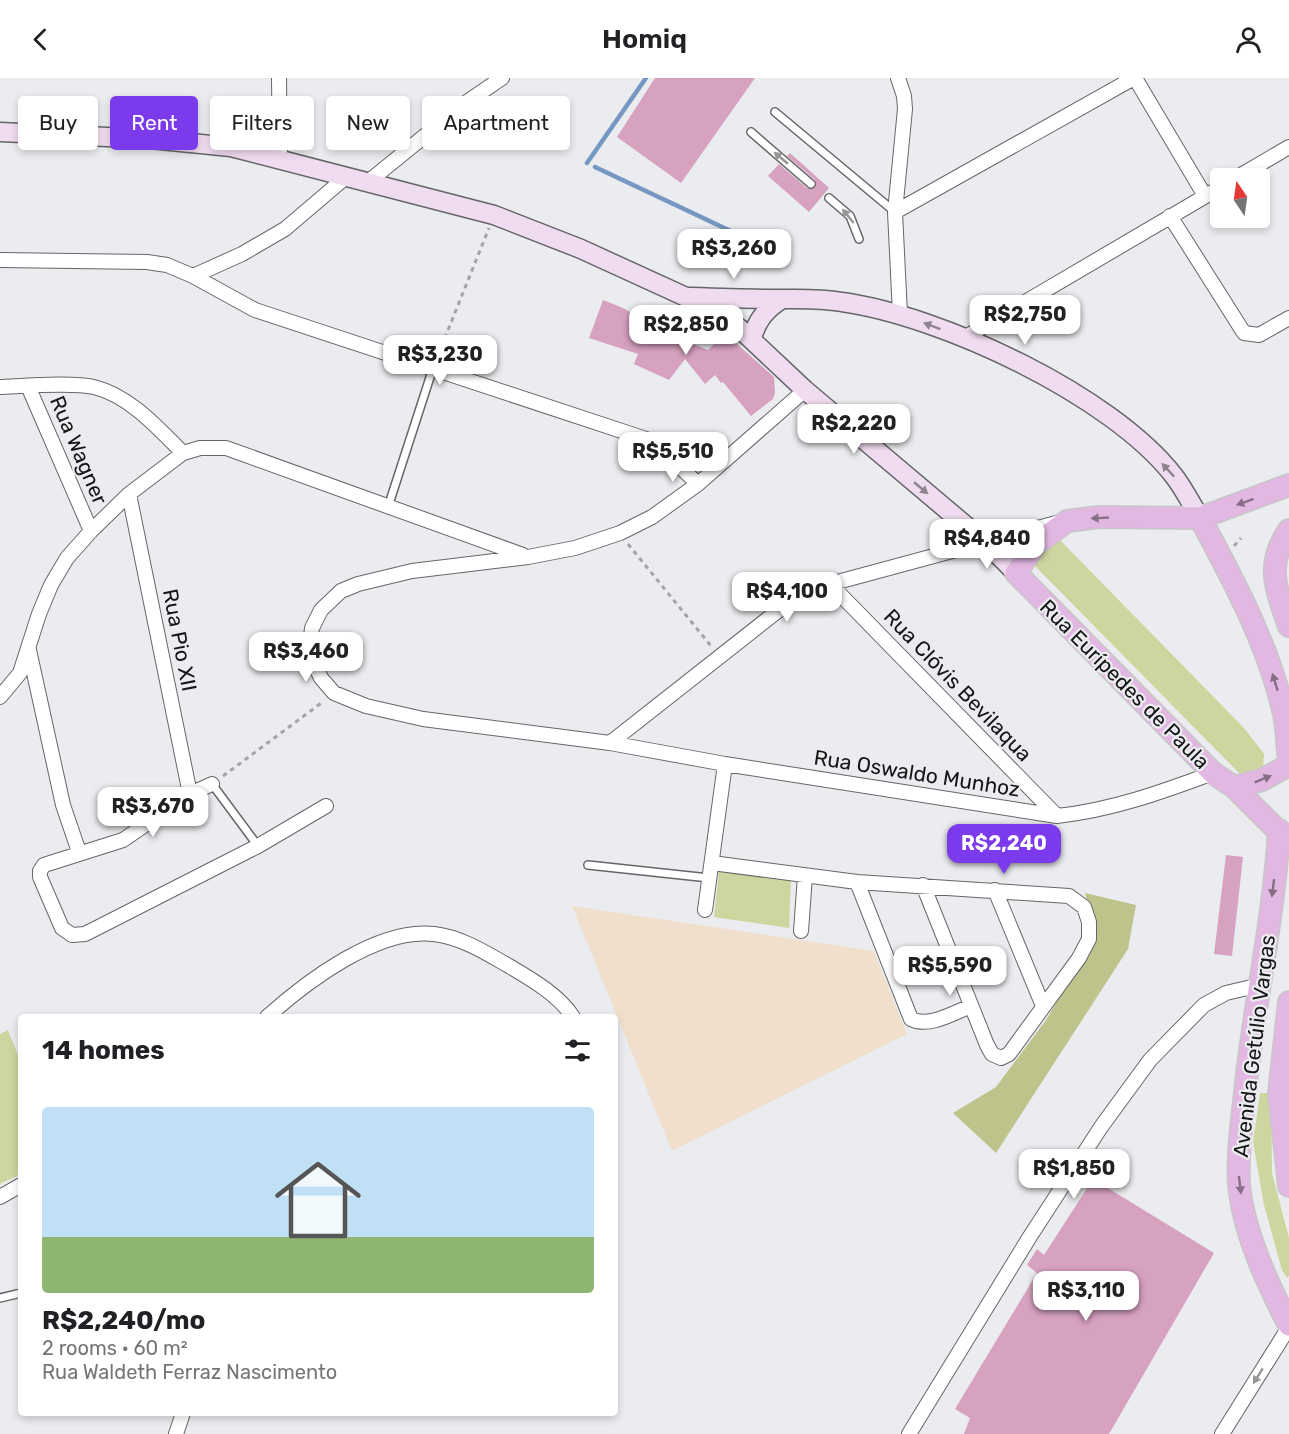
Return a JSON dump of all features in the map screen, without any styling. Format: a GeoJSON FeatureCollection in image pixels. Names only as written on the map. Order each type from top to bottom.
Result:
{"type":"FeatureCollection","features":[{"type":"Feature","properties":{"kind":"main road"},"geometry":{"type":"LineString","coordinates":[[1016,573],[1035,545],[1066,521],[1100,517],[1200,518],[1289,485]]}},
{"type":"Feature","properties":{"kind":"main road"},"geometry":{"type":"LineString","coordinates":[[1200,518],[1251,615],[1267,655],[1284,717],[1289,760]]}},
{"type":"Feature","properties":{"kind":"main road"},"geometry":{"type":"LineString","coordinates":[[1289,530],[1277,552],[1273,572],[1289,626]]}},
{"type":"Feature","properties":{"kind":"main road","name":"Rua Eurípedes de Paula"},"geometry":{"type":"LineString","coordinates":[[1016,573],[1213,773],[1234,787],[1284,836]]}},
{"type":"Feature","properties":{"kind":"main road"},"geometry":{"type":"LineString","coordinates":[[1234,787],[1262,780],[1289,765]]}},
{"type":"Feature","properties":{"kind":"main road","name":"Avenida Getúlio Vargas"},"geometry":{"type":"LineString","coordinates":[[1284,836],[1247,1064],[1239,1185],[1246,1220],[1267,1283],[1289,1326]]}},
{"type":"Feature","properties":{"kind":"main road","name":"Avenida Getúlio Vargas"},"geometry":{"type":"LineString","coordinates":[[1289,1007],[1279,1093],[1289,1186]]}},
{"type":"Feature","properties":{"kind":"main road"},"geometry":{"type":"LineString","coordinates":[[1267,1283],[1278,1288],[1289,1289]]}},
{"type":"Feature","properties":{"kind":"street"},"geometry":{"type":"LineString","coordinates":[[279,78],[280,159]]}},
{"type":"Feature","properties":{"kind":"street"},"geometry":{"type":"LineString","coordinates":[[368,182],[464,104],[502,78]]}},
{"type":"Feature","properties":{"kind":"street"},"geometry":{"type":"LineString","coordinates":[[898,78],[904,96],[895,212],[900,314]]}},
{"type":"Feature","properties":{"kind":"street"},"geometry":{"type":"LineString","coordinates":[[895,212],[1135,78],[1205,196]]}},
{"type":"Feature","properties":{"kind":"street","name":"Rua Eurípedes de Paula"},"geometry":{"type":"LineString","coordinates":[[0,132],[188,141],[231,147],[494,215],[572,245],[686,297],[752,338],[805,390],[984,541],[1016,573]]}},
{"type":"Feature","properties":{"kind":"street"},"geometry":{"type":"LineString","coordinates":[[1253,168],[1289,147]]}},
{"type":"Feature","properties":{"kind":"street"},"geometry":{"type":"LineString","coordinates":[[193,276],[242,254],[285,229],[346,177]]}},
{"type":"Feature","properties":{"kind":"street"},"geometry":{"type":"LineString","coordinates":[[964,338],[1210,193]]}},
{"type":"Feature","properties":{"kind":"street"},"geometry":{"type":"LineString","coordinates":[[1170,216],[1244,333],[1252,336],[1259,334],[1289,318]]}},
{"type":"Feature","properties":{"kind":"street"},"geometry":{"type":"LineString","coordinates":[[0,260],[147,262],[167,265],[193,276],[255,310],[646,439],[662,450],[698,484]]}},
{"type":"Feature","properties":{"kind":"street"},"geometry":{"type":"LineString","coordinates":[[686,297],[819,298],[900,314],[998,352],[1060,386],[1135,435],[1174,476],[1200,518]]}},
{"type":"Feature","properties":{"kind":"street"},"geometry":{"type":"LineString","coordinates":[[752,338],[760,319],[770,306],[782,299]]}},
{"type":"Feature","properties":{"kind":"street","name":"Rua Wagner"},"geometry":{"type":"LineString","coordinates":[[28,386],[91,531]]}},
{"type":"Feature","properties":{"kind":"street"},"geometry":{"type":"LineString","coordinates":[[0,387],[93,387],[102,390],[120,398],[144,415],[183,453]]}},
{"type":"Feature","properties":{"kind":"street"},"geometry":{"type":"LineString","coordinates":[[334,693],[321,678],[313,661],[310,645],[312,628],[321,610],[341,591],[357,584],[412,571],[528,557],[575,548],[620,533],[652,518],[698,484],[805,390]]}},
{"type":"Feature","properties":{"kind":"street"},"geometry":{"type":"LineString","coordinates":[[0,697],[21,673],[39,614],[51,585],[67,558],[129,494],[183,453],[200,448],[226,448],[528,557]]}},
{"type":"Feature","properties":{"kind":"street","name":"Rua Pio XII"},"geometry":{"type":"LineString","coordinates":[[129,494],[190,794]]}},
{"type":"Feature","properties":{"kind":"street"},"geometry":{"type":"LineString","coordinates":[[610,743],[779,610],[807,592],[984,541],[1066,521]]}},
{"type":"Feature","properties":{"kind":"street","name":"Rua Clóvis Bevilaqua"},"geometry":{"type":"LineString","coordinates":[[830,584],[1057,816]]}},
{"type":"Feature","properties":{"kind":"street"},"geometry":{"type":"LineString","coordinates":[[29,648],[63,805],[79,852]]}},
{"type":"Feature","properties":{"kind":"street","name":"Rua Oswaldo Munhoz"},"geometry":{"type":"LineString","coordinates":[[334,693],[366,706],[423,719],[610,743],[725,764],[1057,816],[1104,809],[1152,796],[1213,773]]}},
{"type":"Feature","properties":{"kind":"street"},"geometry":{"type":"LineString","coordinates":[[705,910],[725,764]]}},
{"type":"Feature","properties":{"kind":"street"},"geometry":{"type":"LineString","coordinates":[[212,784],[190,794],[123,840],[79,852],[44,865],[40,871],[40,877],[62,928],[72,935],[85,934],[258,846],[326,806]]}},
{"type":"Feature","properties":{"kind":"street"},"geometry":{"type":"LineString","coordinates":[[712,862],[857,882],[923,885],[1069,896],[1084,907],[1089,922],[1089,939],[1079,958],[1009,1054],[1002,1058],[992,1054],[923,885]]}},
{"type":"Feature","properties":{"kind":"street"},"geometry":{"type":"LineString","coordinates":[[801,932],[805,876]]}},
{"type":"Feature","properties":{"kind":"street"},"geometry":{"type":"LineString","coordinates":[[857,882],[911,1019],[919,1023],[932,1021],[971,1006]]}},
{"type":"Feature","properties":{"kind":"street"},"geometry":{"type":"LineString","coordinates":[[995,890],[1043,1006]]}},
{"type":"Feature","properties":{"kind":"street"},"geometry":{"type":"LineString","coordinates":[[270,1014],[301,987],[346,959],[395,936],[434,934],[473,946],[531,979],[571,1014]]}},
{"type":"Feature","properties":{"kind":"street"},"geometry":{"type":"LineString","coordinates":[[909,1434],[1029,1238],[1101,1127],[1150,1060],[1204,1005],[1226,993],[1260,985]]}},
{"type":"Feature","properties":{"kind":"street"},"geometry":{"type":"LineString","coordinates":[[0,1197],[18,1187]]}},
{"type":"Feature","properties":{"kind":"street"},"geometry":{"type":"LineString","coordinates":[[1222,1434],[1289,1326]]}},
{"type":"Feature","properties":{"kind":"street"},"geometry":{"type":"LineString","coordinates":[[176,1434],[182,1416]]}},
{"type":"Feature","properties":{"kind":"lane"},"geometry":{"type":"LineString","coordinates":[[775,112],[895,212]]}},
{"type":"Feature","properties":{"kind":"lane"},"geometry":{"type":"LineString","coordinates":[[751,132],[811,184]]}},
{"type":"Feature","properties":{"kind":"lane"},"geometry":{"type":"LineString","coordinates":[[829,198],[850,216],[859,239]]}},
{"type":"Feature","properties":{"kind":"lane"},"geometry":{"type":"LineString","coordinates":[[388,507],[433,368]]}},
{"type":"Feature","properties":{"kind":"lane"},"geometry":{"type":"LineString","coordinates":[[212,784],[258,846]]}},
{"type":"Feature","properties":{"kind":"lane"},"geometry":{"type":"LineString","coordinates":[[588,865],[710,878]]}},
{"type":"Feature","properties":{"kind":"lane"},"geometry":{"type":"LineString","coordinates":[[0,1298],[18,1294]]}},
{"type":"Feature","properties":{"kind":"path"},"geometry":{"type":"LineString","coordinates":[[433,368],[494,215]]}},
{"type":"Feature","properties":{"kind":"path"},"geometry":{"type":"LineString","coordinates":[[620,533],[719,656]]}},
{"type":"Feature","properties":{"kind":"path"},"geometry":{"type":"LineString","coordinates":[[1234,546],[1241,538]]}},
{"type":"Feature","properties":{"kind":"path"},"geometry":{"type":"LineString","coordinates":[[212,784],[334,693]]}},
{"type":"Feature","properties":{"kind":"shaded area"},"geometry":{"type":"Polygon","coordinates":[[[572,906],[874,951],[907,1034],[672,1151],[572,906]]]}},
{"type":"Feature","properties":{"kind":"green space"},"geometry":{"type":"Polygon","coordinates":[[[1055,535],[1244,728],[1264,754],[1263,770],[1239,773],[1032,563],[1055,535]]]}},
{"type":"Feature","properties":{"kind":"green space"},"geometry":{"type":"Polygon","coordinates":[[[719,870],[791,880],[789,928],[714,917],[719,870]]]}},
{"type":"Feature","properties":{"kind":"green space"},"geometry":{"type":"Polygon","coordinates":[[[1085,893],[1136,905],[1128,949],[996,1153],[953,1113],[996,1087],[1046,1020],[1096,935],[1085,893]]]}},
{"type":"Feature","properties":{"kind":"green space"},"geometry":{"type":"Polygon","coordinates":[[[8,1030],[18,1055],[18,1175],[0,1184],[0,1034],[8,1030]]]}},
{"type":"Feature","properties":{"kind":"green space"},"geometry":{"type":"Polygon","coordinates":[[[1260,1093],[1271,1093],[1272,1173],[1289,1238],[1289,1276],[1287,1278],[1282,1270],[1264,1205],[1253,1142],[1260,1093]]]}},
{"type":"Feature","properties":{"kind":"building"},"geometry":{"type":"Polygon","coordinates":[[[655,78],[755,78],[681,183],[617,137],[655,78]]]}},
{"type":"Feature","properties":{"kind":"building"},"geometry":{"type":"Polygon","coordinates":[[[790,153],[829,188],[809,212],[768,176],[779,164],[807,188],[815,188],[815,180],[787,156],[790,153]]]}},
{"type":"Feature","properties":{"kind":"building"},"geometry":{"type":"Polygon","coordinates":[[[603,300],[646,321],[645,325],[708,350],[725,333],[774,377],[773,399],[751,416],[715,375],[705,384],[685,359],[669,380],[634,364],[638,354],[589,338],[603,300]]]}},
{"type":"Feature","properties":{"kind":"building"},"geometry":{"type":"Polygon","coordinates":[[[1226,855],[1243,857],[1232,956],[1214,954],[1226,855]]]}},
{"type":"Feature","properties":{"kind":"building"},"geometry":{"type":"Polygon","coordinates":[[[1093,1179],[1214,1253],[1109,1434],[964,1434],[970,1418],[955,1409],[1037,1273],[1027,1265],[1037,1249],[1044,1255],[1093,1179]]]}},
{"type":"Feature","properties":{"kind":"waterway"},"geometry":{"type":"LineString","coordinates":[[587,163],[646,78]]}},
{"type":"Feature","properties":{"kind":"waterway"},"geometry":{"type":"LineString","coordinates":[[595,167],[777,253]]}}]}
